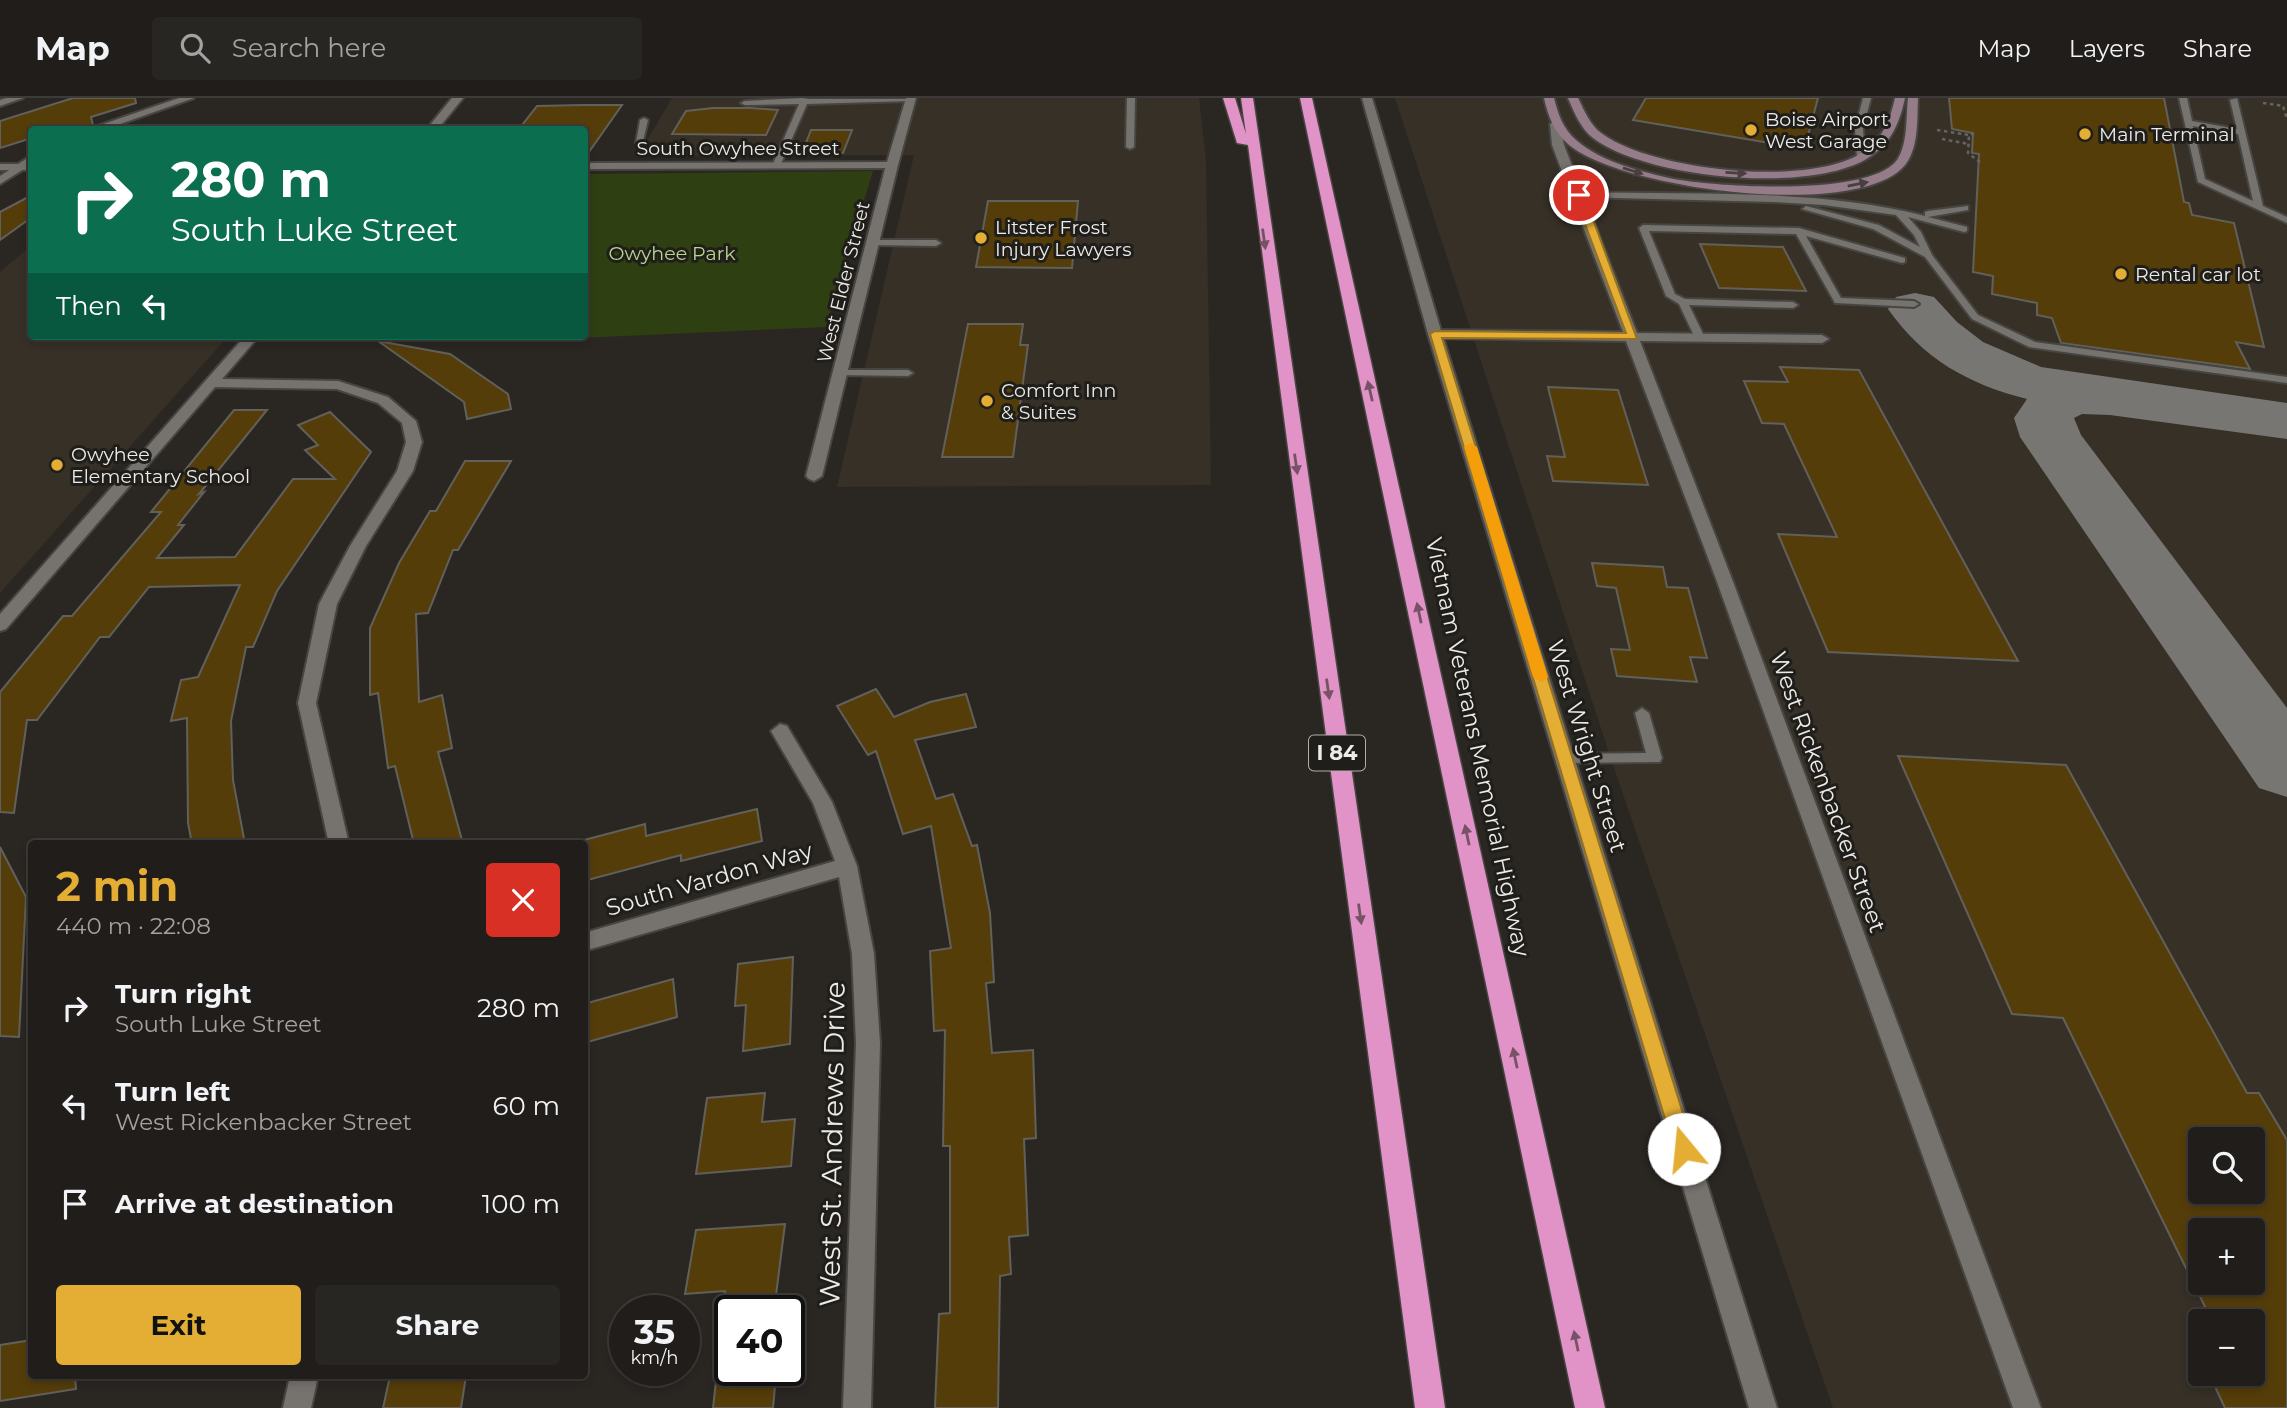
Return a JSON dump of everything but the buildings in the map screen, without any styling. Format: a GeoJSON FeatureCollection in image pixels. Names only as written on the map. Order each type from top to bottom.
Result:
{"type":"FeatureCollection","features":[{"type":"Feature","properties":{"kind":"highway"},"geometry":{"type":"LineString","coordinates":[[1229,98],[1258,197]]}},
{"type":"Feature","properties":{"kind":"highway","name":"I 84"},"geometry":{"type":"LineString","coordinates":[[1247,98],[1258,197],[1430,1408]]}},
{"type":"Feature","properties":{"kind":"highway","name":"Vietnam Veterans Memorial Highway"},"geometry":{"type":"LineString","coordinates":[[1308,102],[1590,1408]]}},
{"type":"Feature","properties":{"kind":"main road"},"geometry":{"type":"LineString","coordinates":[[1549,98],[1556,124],[1576,145],[1603,161],[1677,183],[1795,189],[1849,186],[1891,173],[1906,153],[1913,98]]}},
{"type":"Feature","properties":{"kind":"main road"},"geometry":{"type":"LineString","coordinates":[[1573,98],[1595,134],[1619,150],[1658,164],[1705,171],[1762,174],[1843,166],[1861,158],[1889,136],[1896,121],[1900,98]]}},
{"type":"Feature","properties":{"kind":"street"},"geometry":{"type":"LineString","coordinates":[[0,103],[18,98]]}},
{"type":"Feature","properties":{"kind":"street"},"geometry":{"type":"LineString","coordinates":[[103,126],[188,98]]}},
{"type":"Feature","properties":{"kind":"street"},"geometry":{"type":"LineString","coordinates":[[434,126],[458,98]]}},
{"type":"Feature","properties":{"kind":"street","name":"West Elder Street"},"geometry":{"type":"LineString","coordinates":[[814,476],[911,98]]}},
{"type":"Feature","properties":{"kind":"street","name":"West Wright Street"},"geometry":{"type":"LineString","coordinates":[[1367,98],[1435,334],[1763,1408]]}},
{"type":"Feature","properties":{"kind":"street","name":"West Rickenbacker Street"},"geometry":{"type":"LineString","coordinates":[[1556,124],[1558,145],[1633,337],[2028,1408]]}},
{"type":"Feature","properties":{"kind":"street"},"geometry":{"type":"LineString","coordinates":[[0,181],[28,161]]}},
{"type":"Feature","properties":{"kind":"street","name":"South Owyhee Street"},"geometry":{"type":"LineString","coordinates":[[588,166],[892,165]]}},
{"type":"Feature","properties":{"kind":"street"},"geometry":{"type":"LineString","coordinates":[[0,167],[28,167]]}},
{"type":"Feature","properties":{"kind":"street"},"geometry":{"type":"LineString","coordinates":[[1435,334],[1822,339]]}},
{"type":"Feature","properties":{"kind":"street"},"geometry":{"type":"LineString","coordinates":[[0,625],[249,340]]}},
{"type":"Feature","properties":{"kind":"street"},"geometry":{"type":"LineString","coordinates":[[211,383],[349,387],[383,400],[409,421],[414,442],[405,471],[358,546],[328,604],[307,703],[338,840]]}},
{"type":"Feature","properties":{"kind":"street","name":"West St. Andrews Drive"},"geometry":{"type":"LineString","coordinates":[[780,731],[822,802],[847,866],[863,954],[868,1043],[857,1408]]}},
{"type":"Feature","properties":{"kind":"street","name":"South Vardon Way"},"geometry":{"type":"LineString","coordinates":[[588,941],[847,866]]}},
{"type":"Feature","properties":{"kind":"street"},"geometry":{"type":"LineString","coordinates":[[297,1408],[303,1379]]}},
{"type":"Feature","properties":{"kind":"lane"},"geometry":{"type":"LineString","coordinates":[[745,103],[805,99],[911,98]]}},
{"type":"Feature","properties":{"kind":"lane"},"geometry":{"type":"LineString","coordinates":[[1130,147],[1131,98]]}},
{"type":"Feature","properties":{"kind":"lane"},"geometry":{"type":"LineString","coordinates":[[1861,158],[1859,129],[1867,98]]}},
{"type":"Feature","properties":{"kind":"lane"},"geometry":{"type":"LineString","coordinates":[[2183,98],[2201,180],[2287,220]]}},
{"type":"Feature","properties":{"kind":"lane"},"geometry":{"type":"LineString","coordinates":[[776,166],[805,99]]}},
{"type":"Feature","properties":{"kind":"lane"},"geometry":{"type":"LineString","coordinates":[[2234,100],[2259,207]]}},
{"type":"Feature","properties":{"kind":"lane"},"geometry":{"type":"LineString","coordinates":[[639,141],[644,120]]}},
{"type":"Feature","properties":{"kind":"lane"},"geometry":{"type":"LineString","coordinates":[[2187,124],[2242,132]]}},
{"type":"Feature","properties":{"kind":"lane"},"geometry":{"type":"LineString","coordinates":[[1579,195],[1845,204],[1964,229]]}},
{"type":"Feature","properties":{"kind":"lane"},"geometry":{"type":"LineString","coordinates":[[1768,201],[1876,227],[1928,255],[1975,317],[2033,345],[2287,380]]}},
{"type":"Feature","properties":{"kind":"lane"},"geometry":{"type":"LineString","coordinates":[[1900,214],[1938,214],[1965,208]]}},
{"type":"Feature","properties":{"kind":"lane"},"geometry":{"type":"LineString","coordinates":[[1900,214],[1927,246],[1928,255]]}},
{"type":"Feature","properties":{"kind":"lane"},"geometry":{"type":"LineString","coordinates":[[1793,305],[1683,302],[1671,296],[1643,228],[1799,231],[1902,260]]}},
{"type":"Feature","properties":{"kind":"lane"},"geometry":{"type":"LineString","coordinates":[[1799,231],[1838,301],[1914,303]]}},
{"type":"Feature","properties":{"kind":"lane"},"geometry":{"type":"LineString","coordinates":[[873,243],[936,243]]}},
{"type":"Feature","properties":{"kind":"lane"},"geometry":{"type":"LineString","coordinates":[[1683,302],[1699,338]]}},
{"type":"Feature","properties":{"kind":"lane"},"geometry":{"type":"LineString","coordinates":[[840,373],[908,373]]}},
{"type":"Feature","properties":{"kind":"lane"},"geometry":{"type":"LineString","coordinates":[[1566,759],[1655,758],[1642,713]]}},
{"type":"Feature","properties":{"kind":"path"},"geometry":{"type":"LineString","coordinates":[[2263,103],[2283,106],[2287,120]]}},
{"type":"Feature","properties":{"kind":"path"},"geometry":{"type":"LineString","coordinates":[[1937,130],[1972,134],[1968,153],[1981,163]]}},
{"type":"Feature","properties":{"kind":"path"},"geometry":{"type":"LineString","coordinates":[[1942,139],[1969,144]]}},
{"type":"Feature","properties":{"kind":"shaded area"},"geometry":{"type":"Polygon","coordinates":[[[672,98],[1199,98],[1206,161],[1211,485],[837,487],[914,155],[638,156],[672,98]]]}},
{"type":"Feature","properties":{"kind":"shaded area"},"geometry":{"type":"Polygon","coordinates":[[[1395,98],[2287,98],[2287,1408],[1833,1408],[1612,762],[1395,98]]]}},
{"type":"Feature","properties":{"kind":"shaded area","name":"Owyhee Elementary School"},"geometry":{"type":"Polygon","coordinates":[[[28,249],[28,340],[224,340],[0,593],[0,272],[28,249]]]}},
{"type":"Feature","properties":{"kind":"green space","name":"Owyhee Park"},"geometry":{"type":"Polygon","coordinates":[[[873,171],[826,327],[588,338],[588,174],[873,171]]]}},
{"type":"Feature","properties":{"kind":"taxiway"},"geometry":{"type":"LineString","coordinates":[[1915,309],[1937,334],[1963,354],[2021,379],[2053,388],[2287,421]]}},
{"type":"Feature","properties":{"kind":"taxiway"},"geometry":{"type":"LineString","coordinates":[[2110,397],[2072,397],[2055,404],[2044,418],[2051,437],[2287,767]]}},
{"type":"Feature","properties":{"kind":"slow traffic"},"geometry":{"type":"LineString","coordinates":[[1470,447],[1541,677]]}},
{"type":"Feature","properties":{"kind":"place","name":"Boise Airport West Garage"},"geometry":{"type":"Point","coordinates":[1751,130]}},
{"type":"Feature","properties":{"kind":"place","name":"Main Terminal"},"geometry":{"type":"Point","coordinates":[2085,134]}},
{"type":"Feature","properties":{"kind":"place","name":"Litster Frost Injury Lawyers"},"geometry":{"type":"Point","coordinates":[981,238]}},
{"type":"Feature","properties":{"kind":"place","name":"Rental car lot"},"geometry":{"type":"Point","coordinates":[2121,274]}},
{"type":"Feature","properties":{"kind":"place","name":"Comfort Inn & Suites"},"geometry":{"type":"Point","coordinates":[987,401]}},
{"type":"Feature","properties":{"kind":"place","name":"Owyhee Elementary School"},"geometry":{"type":"Point","coordinates":[57,465]}},
{"type":"Feature","properties":{"kind":"route"},"geometry":{"type":"LineString","coordinates":[[1579,195],[1633,337],[1435,334],[1684,1149]]}}]}
